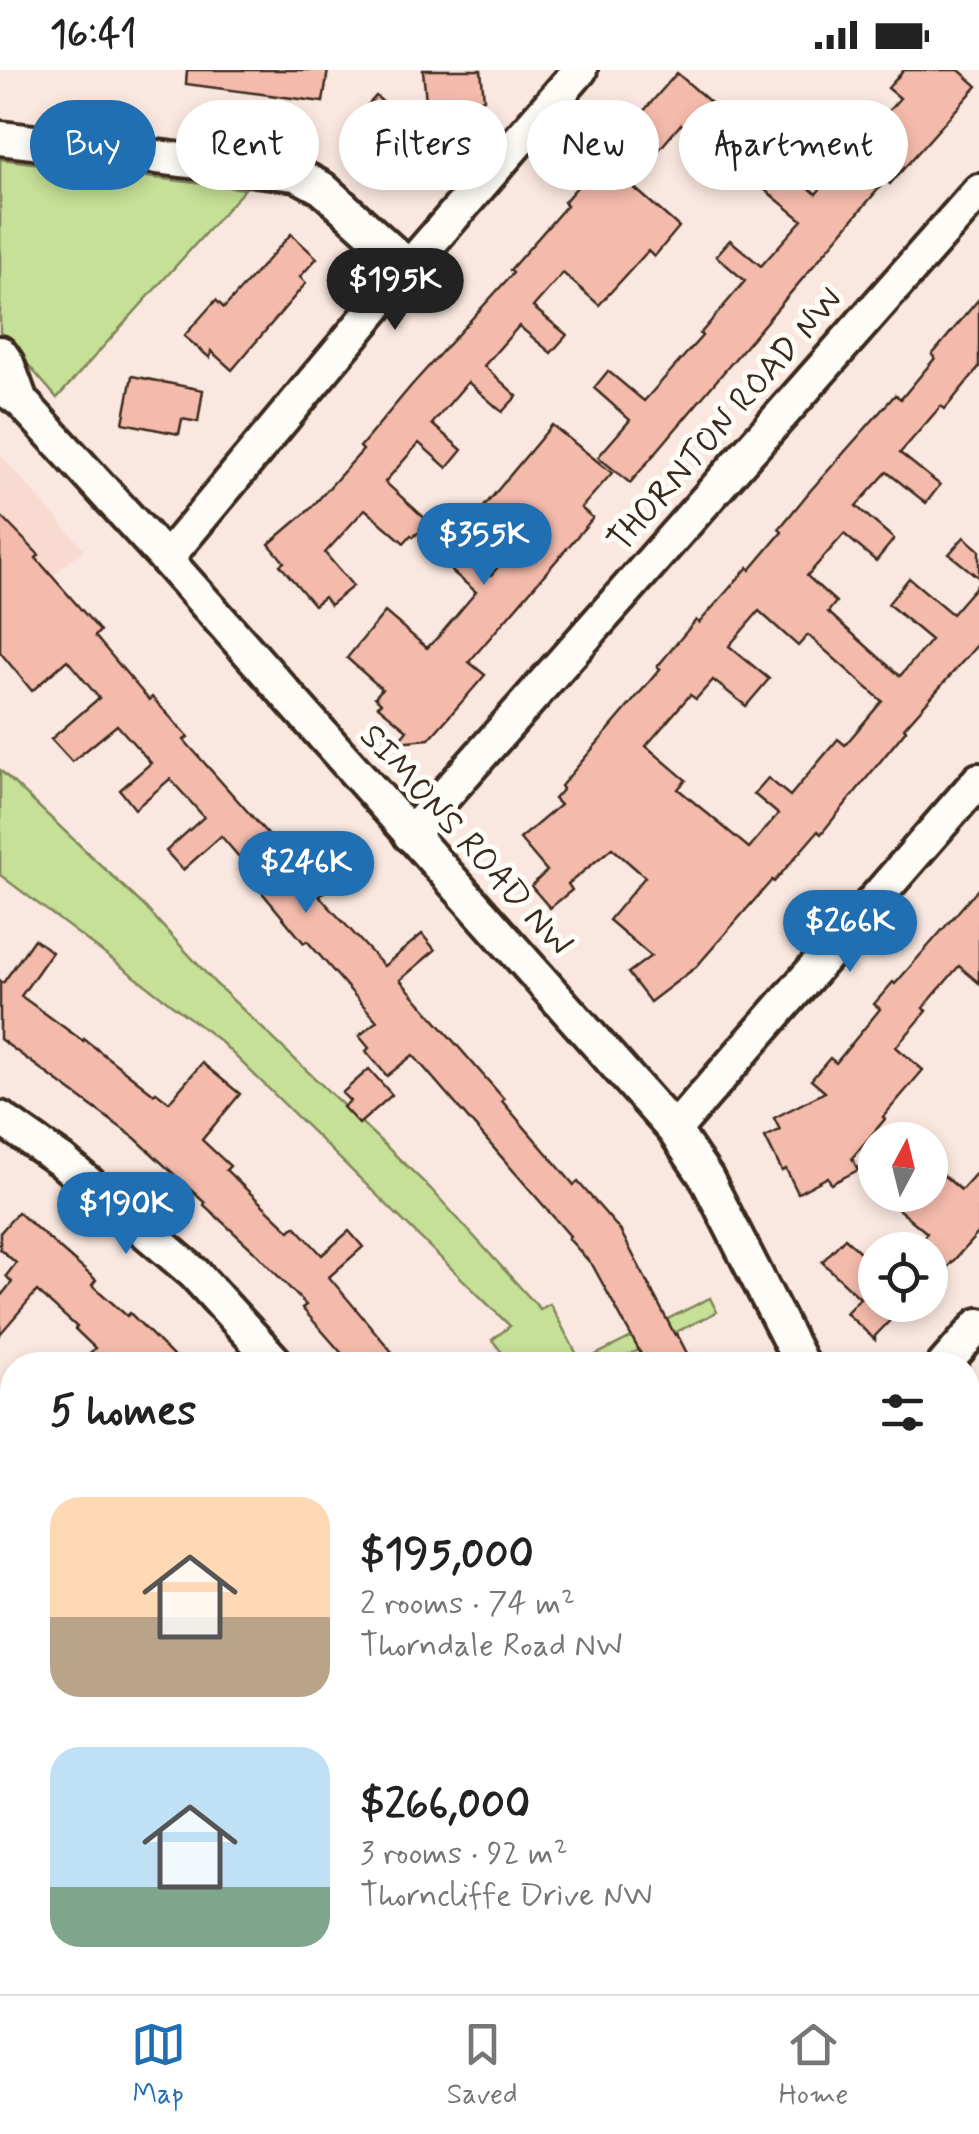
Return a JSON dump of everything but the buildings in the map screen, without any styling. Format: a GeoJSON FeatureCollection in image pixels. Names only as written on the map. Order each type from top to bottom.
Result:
{"type":"FeatureCollection","features":[{"type":"Feature","properties":{"kind":"street"},"geometry":{"type":"LineString","coordinates":[[166,560],[408,267],[580,70]]}},
{"type":"Feature","properties":{"kind":"street"},"geometry":{"type":"LineString","coordinates":[[0,138],[296,174],[322,188],[408,267]]}},
{"type":"Feature","properties":{"kind":"street","name":"THORNTON ROAD NW"},"geometry":{"type":"LineString","coordinates":[[410,835],[979,190]]}},
{"type":"Feature","properties":{"kind":"street","name":"SIMONS ROAD NW"},"geometry":{"type":"LineString","coordinates":[[0,353],[7,363],[7,395],[166,560],[674,1130],[706,1179],[795,1352]]}},
{"type":"Feature","properties":{"kind":"street"},"geometry":{"type":"LineString","coordinates":[[674,1130],[979,780]]}},
{"type":"Feature","properties":{"kind":"street"},"geometry":{"type":"LineString","coordinates":[[0,1118],[62,1162],[194,1273],[266,1352]]}},
{"type":"Feature","properties":{"kind":"street"},"geometry":{"type":"LineString","coordinates":[[955,1352],[979,1325]]}},
{"type":"Feature","properties":{"kind":"shaded area"},"geometry":{"type":"Polygon","coordinates":[[[0,454],[84,549],[0,622],[0,454]]]}},
{"type":"Feature","properties":{"kind":"green space"},"geometry":{"type":"Polygon","coordinates":[[[0,159],[30,163],[30,190],[156,190],[156,178],[176,181],[176,190],[244,190],[57,398],[0,332],[0,159]]]}},
{"type":"Feature","properties":{"kind":"green space"},"geometry":{"type":"Polygon","coordinates":[[[0,770],[430,1188],[540,1309],[550,1304],[576,1352],[502,1352],[492,1340],[510,1326],[220,1041],[0,875],[0,770]]]}},
{"type":"Feature","properties":{"kind":"green space"},"geometry":{"type":"Polygon","coordinates":[[[710,1298],[717,1312],[635,1352],[601,1352],[710,1298]]]}}]}
